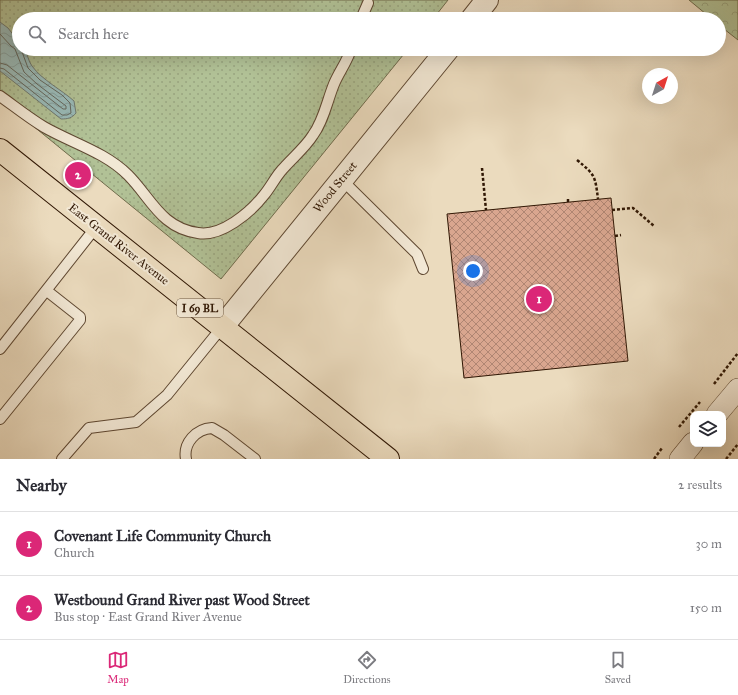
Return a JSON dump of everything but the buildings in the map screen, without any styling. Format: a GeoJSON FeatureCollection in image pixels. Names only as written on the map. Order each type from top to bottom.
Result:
{"type":"FeatureCollection","features":[{"type":"Feature","properties":{"kind":"main road","name":"East Grand River Avenue"},"geometry":{"type":"LineString","coordinates":[[0,150],[223,326],[382,457]]}},
{"type":"Feature","properties":{"kind":"street"},"geometry":{"type":"LineString","coordinates":[[478,12],[487,0]]}},
{"type":"Feature","properties":{"kind":"street","name":"Wood Street"},"geometry":{"type":"LineString","coordinates":[[223,326],[442,56]]}},
{"type":"Feature","properties":{"kind":"street"},"geometry":{"type":"LineString","coordinates":[[720,411],[738,389]]}},
{"type":"Feature","properties":{"kind":"lane"},"geometry":{"type":"LineString","coordinates":[[364,12],[368,3]]}},
{"type":"Feature","properties":{"kind":"lane"},"geometry":{"type":"LineString","coordinates":[[0,96],[44,127],[103,156],[128,176],[152,205],[176,227],[190,232],[205,234],[219,231],[230,225],[251,208],[264,195],[281,171],[313,135],[322,120],[334,83],[348,56]]}},
{"type":"Feature","properties":{"kind":"lane"},"geometry":{"type":"LineString","coordinates":[[342,180],[417,254],[423,269]]}},
{"type":"Feature","properties":{"kind":"lane"},"geometry":{"type":"LineString","coordinates":[[0,349],[96,227]]}},
{"type":"Feature","properties":{"kind":"lane"},"geometry":{"type":"LineString","coordinates":[[0,418],[80,320],[80,317],[47,291]]}},
{"type":"Feature","properties":{"kind":"lane"},"geometry":{"type":"LineString","coordinates":[[62,459],[89,428],[136,422],[167,395],[223,326]]}},
{"type":"Feature","properties":{"kind":"lane"},"geometry":{"type":"LineString","coordinates":[[186,459],[185,454],[187,445],[192,436],[200,431],[212,428],[224,435],[255,459]]}},
{"type":"Feature","properties":{"kind":"path"},"geometry":{"type":"LineString","coordinates":[[577,160],[590,171],[595,179],[598,199]]}},
{"type":"Feature","properties":{"kind":"path"},"geometry":{"type":"LineString","coordinates":[[482,168],[486,210]]}},
{"type":"Feature","properties":{"kind":"path"},"geometry":{"type":"LineString","coordinates":[[612,210],[633,208],[654,226]]}},
{"type":"Feature","properties":{"kind":"path"},"geometry":{"type":"LineString","coordinates":[[615,236],[621,235]]}},
{"type":"Feature","properties":{"kind":"path"},"geometry":{"type":"LineString","coordinates":[[713,386],[738,353]]}},
{"type":"Feature","properties":{"kind":"path"},"geometry":{"type":"LineString","coordinates":[[678,428],[703,398]]}},
{"type":"Feature","properties":{"kind":"path"},"geometry":{"type":"LineString","coordinates":[[726,459],[738,444]]}},
{"type":"Feature","properties":{"kind":"path"},"geometry":{"type":"LineString","coordinates":[[654,459],[683,452]]}},
{"type":"Feature","properties":{"kind":"green space"},"geometry":{"type":"Polygon","coordinates":[[[0,0],[448,0],[439,12],[12,12],[12,56],[402,56],[221,279],[0,99],[0,0]]]}},
{"type":"Feature","properties":{"kind":"green space"},"geometry":{"type":"Polygon","coordinates":[[[689,0],[738,0],[738,40],[726,31],[726,12],[704,12],[689,0]]]}},
{"type":"Feature","properties":{"kind":"water"},"geometry":{"type":"Polygon","coordinates":[[[0,22],[12,33],[12,56],[27,56],[36,71],[74,101],[76,113],[68,118],[61,119],[0,71],[0,22]]]}},
{"type":"Feature","properties":{"kind":"place","name":"Westbound Grand River past Wood Street"},"geometry":{"type":"Point","coordinates":[78,175]}},
{"type":"Feature","properties":{"kind":"place","name":"Covenant Life Community Church"},"geometry":{"type":"Point","coordinates":[539,299]}}]}
